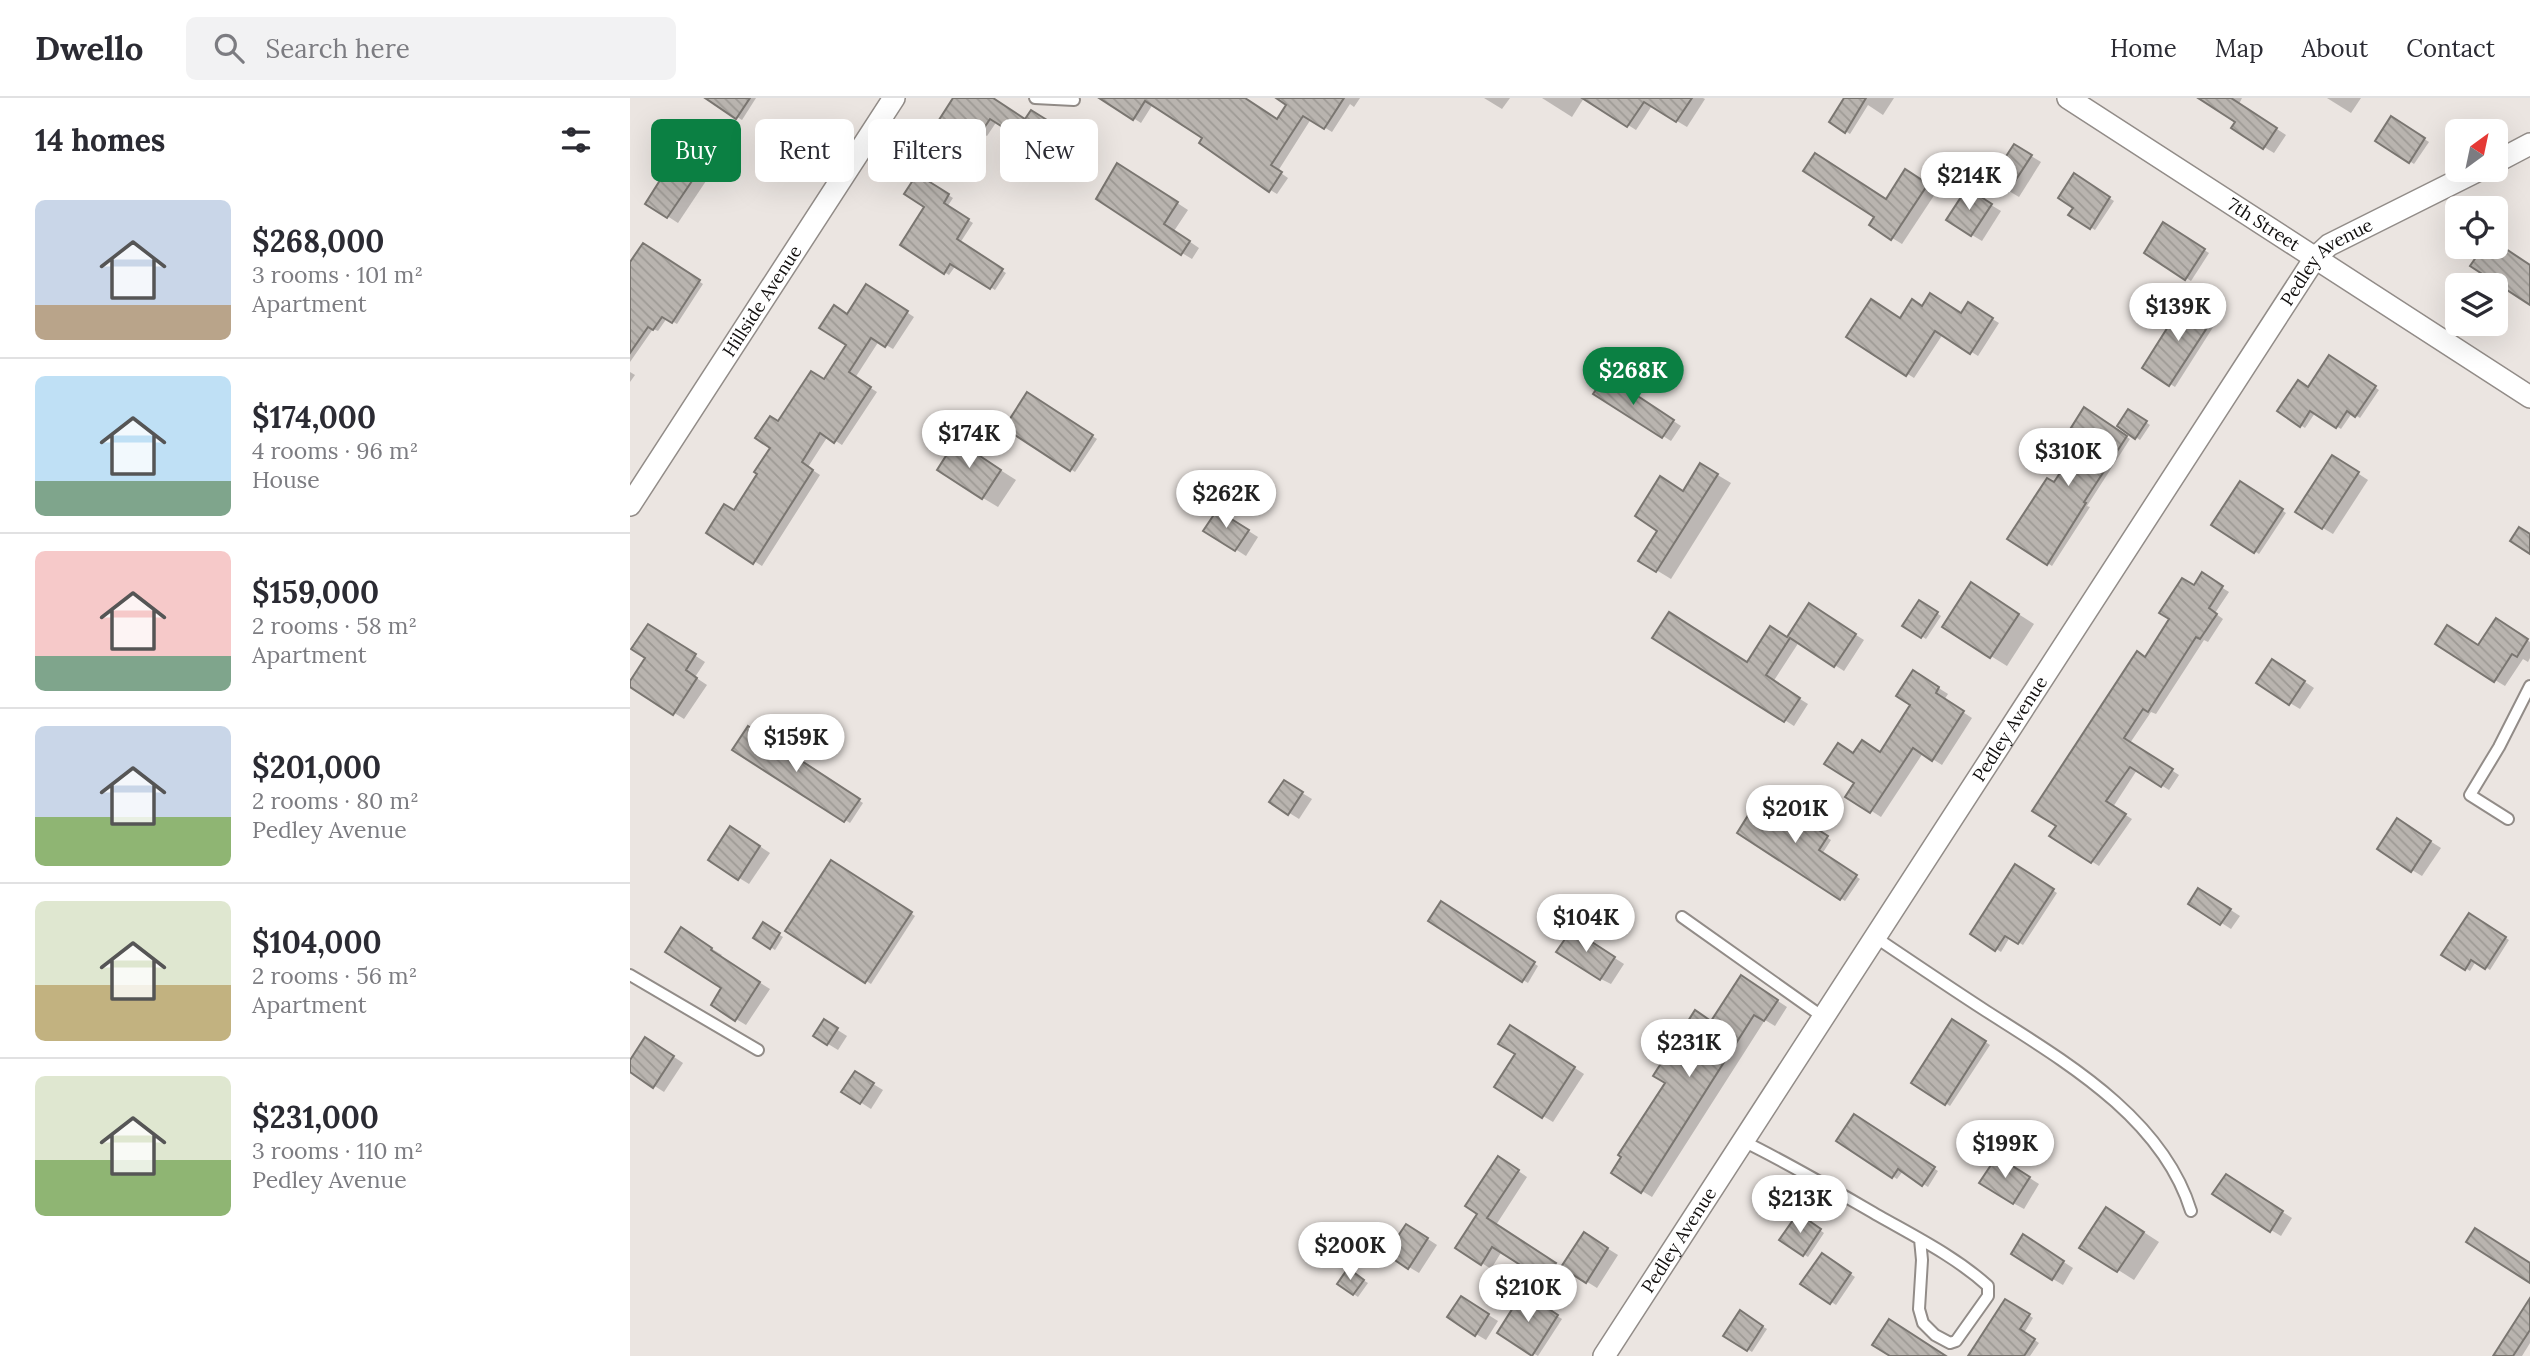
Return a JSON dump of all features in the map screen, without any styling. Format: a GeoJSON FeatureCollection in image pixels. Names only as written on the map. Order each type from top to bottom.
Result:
{"type":"FeatureCollection","features":[{"type":"Feature","properties":{"kind":"street","name":"Hillside Avenue"},"geometry":{"type":"LineString","coordinates":[[631,500],[894,98]]}},
{"type":"Feature","properties":{"kind":"street","name":"7th Street"},"geometry":{"type":"LineString","coordinates":[[2068,98],[2530,397]]}},
{"type":"Feature","properties":{"kind":"street"},"geometry":{"type":"LineString","coordinates":[[2508,156],[2530,144]]}},
{"type":"Feature","properties":{"kind":"street","name":"Pedley Avenue"},"geometry":{"type":"LineString","coordinates":[[1604,1356],[2315,258],[2329,245],[2455,182]]}},
{"type":"Feature","properties":{"kind":"lane"},"geometry":{"type":"LineString","coordinates":[[1035,98],[1074,100]]}},
{"type":"Feature","properties":{"kind":"lane"},"geometry":{"type":"LineString","coordinates":[[2508,819],[2470,795],[2499,747],[2530,685]]}},
{"type":"Feature","properties":{"kind":"lane"},"geometry":{"type":"LineString","coordinates":[[1682,917],[1823,1017]]}},
{"type":"Feature","properties":{"kind":"lane"},"geometry":{"type":"LineString","coordinates":[[1875,937],[2092,1082],[2138,1124],[2174,1170],[2191,1211]]}},
{"type":"Feature","properties":{"kind":"lane"},"geometry":{"type":"LineString","coordinates":[[630,975],[758,1050]]}},
{"type":"Feature","properties":{"kind":"lane"},"geometry":{"type":"LineString","coordinates":[[1743,1141],[1789,1163],[1920,1239],[1976,1275],[1988,1286],[1988,1296],[1956,1341],[1950,1342],[1935,1335],[1923,1323],[1919,1308],[1922,1260],[1920,1239]]}},
{"type":"Feature","properties":{"kind":"building"},"geometry":{"type":"Polygon","coordinates":[[[705,98],[750,98],[736,119],[705,98]]]}},
{"type":"Feature","properties":{"kind":"building"},"geometry":{"type":"Polygon","coordinates":[[[953,98],[993,98],[1025,119],[1000,119],[1000,125],[990,119],[986,125],[986,119],[940,119],[953,98]]]}},
{"type":"Feature","properties":{"kind":"building"},"geometry":{"type":"Polygon","coordinates":[[[1099,98],[1245,98],[1277,119],[1286,105],[1276,98],[1344,98],[1324,129],[1303,116],[1271,165],[1282,172],[1269,192],[1199,143],[1202,138],[1145,101],[1133,120],[1099,98]]]}},
{"type":"Feature","properties":{"kind":"building"},"geometry":{"type":"Polygon","coordinates":[[[1582,98],[1692,98],[1676,122],[1644,102],[1627,127],[1582,98]]]}},
{"type":"Feature","properties":{"kind":"building"},"geometry":{"type":"Polygon","coordinates":[[[1844,98],[1866,98],[1845,133],[1829,122],[1844,98]]]}},
{"type":"Feature","properties":{"kind":"building"},"geometry":{"type":"Polygon","coordinates":[[[2198,98],[2231,98],[2277,128],[2263,149],[2231,128],[2235,122],[2198,98]]]}},
{"type":"Feature","properties":{"kind":"building"},"geometry":{"type":"Polygon","coordinates":[[[1031,110],[1045,119],[1025,119],[1031,110]]]}},
{"type":"Feature","properties":{"kind":"building"},"geometry":{"type":"Polygon","coordinates":[[[2391,116],[2425,138],[2409,163],[2375,141],[2391,116]]]}},
{"type":"Feature","properties":{"kind":"building"},"geometry":{"type":"Polygon","coordinates":[[[2014,144],[2032,155],[2008,192],[1990,181],[2014,144]]]}},
{"type":"Feature","properties":{"kind":"building"},"geometry":{"type":"Polygon","coordinates":[[[1815,153],[1886,199],[1905,169],[1928,184],[1891,240],[1869,225],[1874,217],[1803,171],[1815,153]]]}},
{"type":"Feature","properties":{"kind":"building"},"geometry":{"type":"Polygon","coordinates":[[[1117,163],[1178,202],[1164,224],[1190,241],[1181,255],[1096,199],[1117,163]]]}},
{"type":"Feature","properties":{"kind":"building"},"geometry":{"type":"Polygon","coordinates":[[[2074,173],[2110,197],[2090,229],[2068,215],[2073,208],[2058,198],[2074,173]]]}},
{"type":"Feature","properties":{"kind":"building"},"geometry":{"type":"Polygon","coordinates":[[[659,182],[691,182],[667,218],[645,204],[659,182]]]}},
{"type":"Feature","properties":{"kind":"building"},"geometry":{"type":"Polygon","coordinates":[[[912,182],[930,182],[949,194],[944,203],[969,219],[957,239],[1003,269],[990,289],[950,264],[944,274],[900,245],[924,207],[904,194],[912,182]]]}},
{"type":"Feature","properties":{"kind":"building"},"geometry":{"type":"Polygon","coordinates":[[[1967,188],[1992,204],[1971,236],[1946,220],[1967,188]]]}},
{"type":"Feature","properties":{"kind":"building"},"geometry":{"type":"Polygon","coordinates":[[[2163,222],[2205,249],[2185,280],[2144,253],[2163,222]]]}},
{"type":"Feature","properties":{"kind":"building"},"geometry":{"type":"Polygon","coordinates":[[[643,243],[700,280],[672,323],[662,317],[653,330],[648,327],[630,353],[630,262],[643,243]]]}},
{"type":"Feature","properties":{"kind":"building"},"geometry":{"type":"Polygon","coordinates":[[[2508,250],[2530,265],[2530,305],[2508,291],[2508,273],[2481,273],[2470,266],[2475,259],[2508,259],[2508,250]]]}},
{"type":"Feature","properties":{"kind":"building"},"geometry":{"type":"Polygon","coordinates":[[[866,284],[908,311],[885,347],[871,338],[849,372],[871,387],[834,443],[820,433],[802,462],[813,470],[753,564],[706,533],[724,504],[734,510],[757,474],[754,472],[770,448],[755,438],[770,416],[778,421],[811,371],[824,379],[846,345],[819,328],[834,305],[847,314],[866,284]]]}},
{"type":"Feature","properties":{"kind":"building"},"geometry":{"type":"Polygon","coordinates":[[[1930,293],[1961,313],[1968,302],[1993,318],[1970,354],[1935,331],[1906,376],[1846,337],[1871,299],[1900,318],[1912,299],[1922,306],[1930,293]]]}},
{"type":"Feature","properties":{"kind":"building"},"geometry":{"type":"Polygon","coordinates":[[[2188,300],[2214,317],[2169,386],[2142,368],[2188,300]]]}},
{"type":"Feature","properties":{"kind":"building"},"geometry":{"type":"Polygon","coordinates":[[[2329,355],[2376,386],[2355,417],[2347,411],[2336,428],[2310,411],[2300,427],[2277,411],[2298,380],[2308,387],[2329,355]]]}},
{"type":"Feature","properties":{"kind":"building"},"geometry":{"type":"Polygon","coordinates":[[[1606,375],[1674,420],[1662,438],[1593,394],[1606,375]]]}},
{"type":"Feature","properties":{"kind":"building"},"geometry":{"type":"Polygon","coordinates":[[[1027,392],[1093,435],[1070,471],[1004,428],[1027,392]]]}},
{"type":"Feature","properties":{"kind":"building"},"geometry":{"type":"Polygon","coordinates":[[[2084,407],[2127,436],[2047,565],[2007,539],[2047,478],[2054,482],[2077,447],[2064,439],[2084,407]]]}},
{"type":"Feature","properties":{"kind":"building"},"geometry":{"type":"Polygon","coordinates":[[[2128,409],[2147,421],[2135,439],[2117,426],[2128,409]]]}},
{"type":"Feature","properties":{"kind":"building"},"geometry":{"type":"Polygon","coordinates":[[[956,440],[1001,470],[982,499],[937,470],[956,440]]]}},
{"type":"Feature","properties":{"kind":"building"},"geometry":{"type":"Polygon","coordinates":[[[2332,455],[2359,472],[2322,529],[2295,512],[2332,455]]]}},
{"type":"Feature","properties":{"kind":"building"},"geometry":{"type":"Polygon","coordinates":[[[1700,463],[1718,474],[1656,572],[1638,561],[1657,531],[1635,516],[1660,476],[1683,491],[1700,463]]]}},
{"type":"Feature","properties":{"kind":"building"},"geometry":{"type":"Polygon","coordinates":[[[2240,481],[2283,509],[2254,553],[2211,525],[2240,481]]]}},
{"type":"Feature","properties":{"kind":"building"},"geometry":{"type":"Polygon","coordinates":[[[1217,510],[1249,530],[1235,551],[1203,531],[1217,510]]]}},
{"type":"Feature","properties":{"kind":"building"},"geometry":{"type":"Polygon","coordinates":[[[2519,527],[2530,534],[2530,554],[2510,541],[2519,527]]]}},
{"type":"Feature","properties":{"kind":"building"},"geometry":{"type":"Polygon","coordinates":[[[2202,572],[2223,586],[2209,608],[2217,614],[2200,639],[2196,637],[2148,712],[2143,709],[2124,738],[2173,769],[2161,787],[2130,767],[2106,801],[2126,814],[2091,863],[2049,836],[2056,826],[2032,811],[2137,651],[2145,657],[2169,619],[2159,613],[2182,578],[2194,585],[2202,572]]]}},
{"type":"Feature","properties":{"kind":"building"},"geometry":{"type":"Polygon","coordinates":[[[1971,582],[2019,614],[1990,658],[1942,627],[1971,582]]]}},
{"type":"Feature","properties":{"kind":"building"},"geometry":{"type":"Polygon","coordinates":[[[1919,600],[1938,612],[1921,638],[1902,626],[1919,600]]]}},
{"type":"Feature","properties":{"kind":"building"},"geometry":{"type":"Polygon","coordinates":[[[1809,603],[1856,634],[1834,667],[1790,638],[1766,675],[1800,698],[1784,722],[1652,638],[1669,612],[1747,662],[1770,626],[1787,637],[1809,603]]]}},
{"type":"Feature","properties":{"kind":"building"},"geometry":{"type":"Polygon","coordinates":[[[2496,618],[2528,639],[2517,657],[2512,654],[2494,682],[2435,644],[2447,625],[2478,645],[2496,618]]]}},
{"type":"Feature","properties":{"kind":"building"},"geometry":{"type":"Polygon","coordinates":[[[648,624],[696,654],[686,670],[697,678],[673,715],[630,687],[630,681],[645,658],[631,649],[648,624]]]}},
{"type":"Feature","properties":{"kind":"building"},"geometry":{"type":"Polygon","coordinates":[[[2272,659],[2305,681],[2289,705],[2256,683],[2272,659]]]}},
{"type":"Feature","properties":{"kind":"building"},"geometry":{"type":"Polygon","coordinates":[[[1913,670],[1939,687],[1936,693],[1964,711],[1932,761],[1913,748],[1870,813],[1845,797],[1854,783],[1824,764],[1838,743],[1853,753],[1862,740],[1880,752],[1910,705],[1896,696],[1913,670]]]}},
{"type":"Feature","properties":{"kind":"building"},"geometry":{"type":"Polygon","coordinates":[[[748,726],[860,799],[844,822],[732,750],[748,726]]]}},
{"type":"Feature","properties":{"kind":"building"},"geometry":{"type":"Polygon","coordinates":[[[1284,780],[1303,792],[1288,815],[1269,802],[1284,780]]]}},
{"type":"Feature","properties":{"kind":"building"},"geometry":{"type":"Polygon","coordinates":[[[1762,793],[1828,836],[1819,850],[1857,875],[1840,900],[1737,833],[1762,793]]]}},
{"type":"Feature","properties":{"kind":"building"},"geometry":{"type":"Polygon","coordinates":[[[2397,818],[2431,841],[2411,872],[2377,849],[2397,818]]]}},
{"type":"Feature","properties":{"kind":"building"},"geometry":{"type":"Polygon","coordinates":[[[730,826],[760,846],[738,880],[708,860],[730,826]]]}},
{"type":"Feature","properties":{"kind":"building"},"geometry":{"type":"Polygon","coordinates":[[[831,860],[912,912],[865,983],[785,931],[831,860]]]}},
{"type":"Feature","properties":{"kind":"building"},"geometry":{"type":"Polygon","coordinates":[[[2015,864],[2054,889],[2018,944],[2005,936],[1995,951],[1970,934],[2015,864]]]}},
{"type":"Feature","properties":{"kind":"building"},"geometry":{"type":"Polygon","coordinates":[[[2198,888],[2231,909],[2220,925],[2188,904],[2198,888]]]}},
{"type":"Feature","properties":{"kind":"building"},"geometry":{"type":"Polygon","coordinates":[[[1441,901],[1535,962],[1522,982],[1428,921],[1441,901]]]}},
{"type":"Feature","properties":{"kind":"building"},"geometry":{"type":"Polygon","coordinates":[[[2469,913],[2506,937],[2485,969],[2471,960],[2465,970],[2441,955],[2469,913]]]}},
{"type":"Feature","properties":{"kind":"building"},"geometry":{"type":"Polygon","coordinates":[[[763,922],[780,933],[770,949],[753,938],[763,922]]]}},
{"type":"Feature","properties":{"kind":"building"},"geometry":{"type":"Polygon","coordinates":[[[681,927],[760,982],[735,1021],[711,1005],[721,988],[665,952],[681,927]]]}},
{"type":"Feature","properties":{"kind":"building"},"geometry":{"type":"Polygon","coordinates":[[[1572,929],[1615,957],[1600,980],[1556,952],[1572,929]]]}},
{"type":"Feature","properties":{"kind":"building"},"geometry":{"type":"Polygon","coordinates":[[[1741,975],[1778,1000],[1764,1021],[1754,1015],[1641,1193],[1611,1173],[1621,1157],[1618,1155],[1665,1083],[1653,1076],[1695,1010],[1711,1021],[1741,975]]]}},
{"type":"Feature","properties":{"kind":"building"},"geometry":{"type":"Polygon","coordinates":[[[824,1019],[838,1028],[827,1045],[813,1036],[824,1019]]]}},
{"type":"Feature","properties":{"kind":"building"},"geometry":{"type":"Polygon","coordinates":[[[1952,1019],[1986,1041],[1945,1105],[1911,1083],[1952,1019]]]}},
{"type":"Feature","properties":{"kind":"building"},"geometry":{"type":"Polygon","coordinates":[[[1510,1025],[1575,1067],[1542,1118],[1494,1087],[1515,1054],[1498,1044],[1510,1025]]]}},
{"type":"Feature","properties":{"kind":"building"},"geometry":{"type":"Polygon","coordinates":[[[645,1037],[674,1056],[653,1088],[630,1072],[630,1060],[645,1037]]]}},
{"type":"Feature","properties":{"kind":"building"},"geometry":{"type":"Polygon","coordinates":[[[855,1071],[874,1083],[860,1104],[841,1092],[855,1071]]]}},
{"type":"Feature","properties":{"kind":"building"},"geometry":{"type":"Polygon","coordinates":[[[1854,1114],[1935,1167],[1922,1186],[1898,1169],[1892,1178],[1836,1141],[1854,1114]]]}},
{"type":"Feature","properties":{"kind":"building"},"geometry":{"type":"Polygon","coordinates":[[[1498,1156],[1519,1170],[1487,1218],[1556,1263],[1544,1280],[1492,1247],[1481,1265],[1455,1248],[1477,1214],[1465,1206],[1498,1156]]]}},
{"type":"Feature","properties":{"kind":"building"},"geometry":{"type":"Polygon","coordinates":[[[1997,1156],[2030,1177],[2013,1204],[1979,1183],[1997,1156]]]}},
{"type":"Feature","properties":{"kind":"building"},"geometry":{"type":"Polygon","coordinates":[[[2226,1174],[2283,1211],[2270,1232],[2212,1194],[2226,1174]]]}},
{"type":"Feature","properties":{"kind":"building"},"geometry":{"type":"Polygon","coordinates":[[[2106,1207],[2144,1232],[2117,1272],[2079,1248],[2106,1207]]]}},
{"type":"Feature","properties":{"kind":"building"},"geometry":{"type":"Polygon","coordinates":[[[1798,1213],[1821,1229],[1803,1256],[1779,1240],[1798,1213]]]}},
{"type":"Feature","properties":{"kind":"building"},"geometry":{"type":"Polygon","coordinates":[[[1406,1224],[1428,1238],[1408,1269],[1386,1254],[1406,1224]]]}},
{"type":"Feature","properties":{"kind":"building"},"geometry":{"type":"Polygon","coordinates":[[[2475,1228],[2530,1263],[2530,1283],[2466,1242],[2475,1228]]]}},
{"type":"Feature","properties":{"kind":"building"},"geometry":{"type":"Polygon","coordinates":[[[1584,1232],[1608,1248],[1586,1283],[1561,1267],[1584,1232]]]}},
{"type":"Feature","properties":{"kind":"building"},"geometry":{"type":"Polygon","coordinates":[[[2023,1234],[2064,1261],[2052,1280],[2011,1254],[2023,1234]]]}},
{"type":"Feature","properties":{"kind":"building"},"geometry":{"type":"Polygon","coordinates":[[[1822,1253],[1851,1273],[1830,1304],[1800,1284],[1822,1253]]]}},
{"type":"Feature","properties":{"kind":"building"},"geometry":{"type":"Polygon","coordinates":[[[1348,1268],[1364,1280],[1353,1295],[1337,1284],[1348,1268]]]}},
{"type":"Feature","properties":{"kind":"building"},"geometry":{"type":"Polygon","coordinates":[[[1523,1292],[1558,1315],[1532,1356],[1497,1333],[1523,1292]]]}},
{"type":"Feature","properties":{"kind":"building"},"geometry":{"type":"Polygon","coordinates":[[[1461,1296],[1489,1314],[1475,1336],[1447,1317],[1461,1296]]]}},
{"type":"Feature","properties":{"kind":"building"},"geometry":{"type":"Polygon","coordinates":[[[2530,1298],[2530,1330],[2513,1356],[2493,1356],[2530,1298]]]}},
{"type":"Feature","properties":{"kind":"building"},"geometry":{"type":"Polygon","coordinates":[[[2005,1299],[2030,1314],[2020,1329],[2035,1339],[2024,1356],[1968,1356],[2005,1299]]]}},
{"type":"Feature","properties":{"kind":"building"},"geometry":{"type":"Polygon","coordinates":[[[1740,1310],[1763,1326],[1747,1351],[1723,1336],[1740,1310]]]}},
{"type":"Feature","properties":{"kind":"building"},"geometry":{"type":"Polygon","coordinates":[[[1889,1319],[1946,1356],[1890,1356],[1872,1345],[1889,1319]]]}}]}
